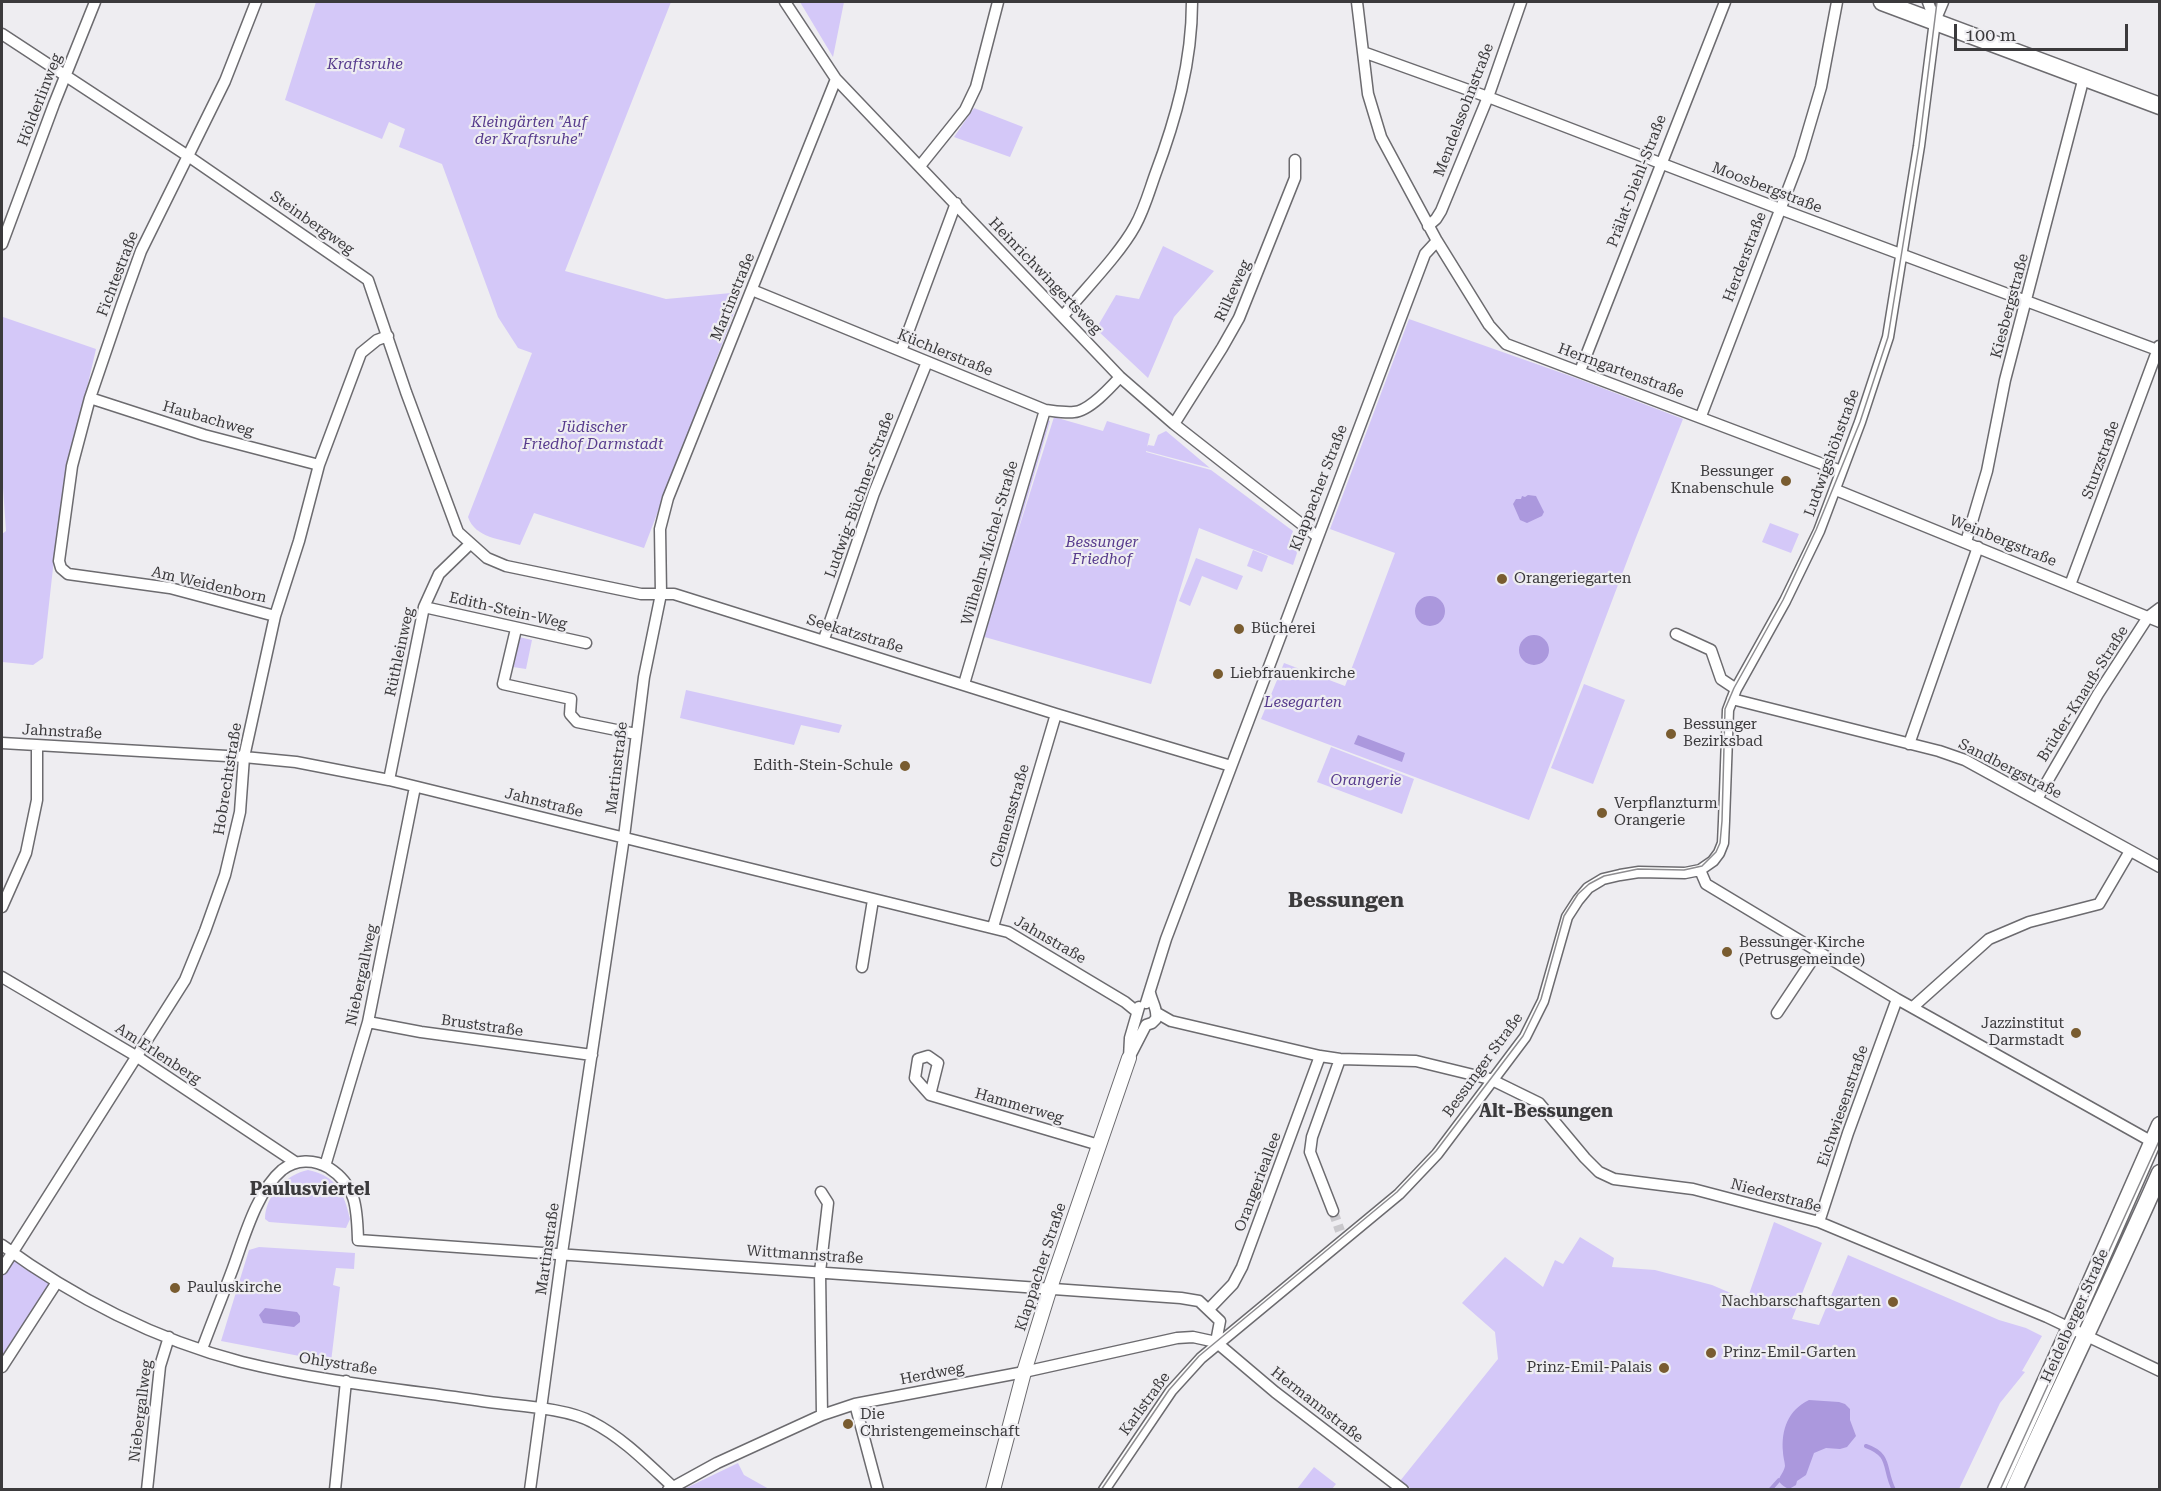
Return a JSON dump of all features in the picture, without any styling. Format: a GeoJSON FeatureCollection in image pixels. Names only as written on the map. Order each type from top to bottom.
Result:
{"type":"FeatureCollection","features":[{"type":"Feature","properties":{"kind":"main road"},"geometry":{"type":"LineString","coordinates":[[1882,2],[2160,106]]}},
{"type":"Feature","properties":{"kind":"main road","name":"Heidelberger Straße"},"geometry":{"type":"LineString","coordinates":[[2014,1490],[2156,1144],[2160,1125]]}},
{"type":"Feature","properties":{"kind":"main road","name":"Heidelberger Straße"},"geometry":{"type":"LineString","coordinates":[[1996,1490],[2077,1332],[2128,1245],[2160,1173]]}},
{"type":"Feature","properties":{"kind":"street","name":"Hölderlinweg"},"geometry":{"type":"LineString","coordinates":[[2,244],[65,74],[95,2]]}},
{"type":"Feature","properties":{"kind":"street","name":"Fichtestraße"},"geometry":{"type":"LineString","coordinates":[[64,572],[59,561],[67,496],[72,466],[90,398],[141,251],[225,81],[256,2]]}},
{"type":"Feature","properties":{"kind":"street","name":"Heinrichwingertsweg"},"geometry":{"type":"LineString","coordinates":[[785,2],[836,79],[1120,377],[1174,424],[1318,537]]}},
{"type":"Feature","properties":{"kind":"street"},"geometry":{"type":"LineString","coordinates":[[920,166],[965,110],[976,87],[998,2]]}},
{"type":"Feature","properties":{"kind":"street"},"geometry":{"type":"LineString","coordinates":[[1063,316],[1134,227],[1146,202],[1167,144],[1184,84],[1192,25],[1192,2]]}},
{"type":"Feature","properties":{"kind":"street"},"geometry":{"type":"LineString","coordinates":[[1357,2],[1368,94],[1381,137],[1437,241]]}},
{"type":"Feature","properties":{"kind":"street","name":"Mendelssohnstraße"},"geometry":{"type":"LineString","coordinates":[[1428,225],[1441,211],[1488,97],[1521,2]]}},
{"type":"Feature","properties":{"kind":"street","name":"Prälat-Diehl-Straße"},"geometry":{"type":"LineString","coordinates":[[1580,371],[1725,2]]}},
{"type":"Feature","properties":{"kind":"street","name":"Herderstraße"},"geometry":{"type":"LineString","coordinates":[[1701,416],[1812,120],[1821,87],[1837,2]]}},
{"type":"Feature","properties":{"kind":"street","name":"Ludwigshöhstraße"},"geometry":{"type":"LineString","coordinates":[[1929,2],[1935,21]]}},
{"type":"Feature","properties":{"kind":"street","name":"Ludwigshöhstraße"},"geometry":{"type":"LineString","coordinates":[[1700,870],[1713,861],[1722,843],[1728,710],[1734,694],[1805,562],[1836,490],[1888,337],[1919,146],[1935,21],[1943,2]]}},
{"type":"Feature","properties":{"kind":"street","name":"Steinbergweg"},"geometry":{"type":"LineString","coordinates":[[2,34],[188,156],[368,280],[458,532],[470,544]]}},
{"type":"Feature","properties":{"kind":"street","name":"Moosbergstraße"},"geometry":{"type":"LineString","coordinates":[[1363,52],[1488,97],[1901,255],[2159,349]]}},
{"type":"Feature","properties":{"kind":"street","name":"Kiesbergstraße"},"geometry":{"type":"LineString","coordinates":[[1966,542],[1987,471],[2005,380],[2084,77]]}},
{"type":"Feature","properties":{"kind":"street","name":"Martinstraße"},"geometry":{"type":"LineString","coordinates":[[530,1490],[562,1253],[624,837],[636,734],[647,659],[661,594],[660,529],[668,498],[836,79]]}},
{"type":"Feature","properties":{"kind":"street","name":"Rilkeweg"},"geometry":{"type":"LineString","coordinates":[[1174,424],[1239,318],[1295,178],[1295,160]]}},
{"type":"Feature","properties":{"kind":"street"},"geometry":{"type":"LineString","coordinates":[[901,351],[956,203]]}},
{"type":"Feature","properties":{"kind":"street","name":"Herrngartenstraße"},"geometry":{"type":"LineString","coordinates":[[1437,241],[1489,325],[1506,344],[1701,416],[1841,471]]}},
{"type":"Feature","properties":{"kind":"street","name":"Klappacher Straße"},"geometry":{"type":"LineString","coordinates":[[993,1490],[1024,1372],[1050,1288],[1129,1058],[1130,1038],[1146,1013],[1149,990],[1231,766],[1425,254],[1437,241]]}},
{"type":"Feature","properties":{"kind":"street","name":"Küchlerstraße"},"geometry":{"type":"LineString","coordinates":[[752,290],[1045,410],[1077,412],[1085,409],[1120,377]]}},
{"type":"Feature","properties":{"kind":"street","name":"Hobrechtstraße"},"geometry":{"type":"LineString","coordinates":[[2,1269],[185,980],[225,874],[240,812],[244,757],[275,616],[299,541],[319,465],[361,353],[377,340],[388,336]]}},
{"type":"Feature","properties":{"kind":"street","name":"Sturzstraße"},"geometry":{"type":"LineString","coordinates":[[2070,585],[2159,349]]}},
{"type":"Feature","properties":{"kind":"street","name":"Ludwig-Büchner-Straße"},"geometry":{"type":"LineString","coordinates":[[824,639],[874,493],[927,362]]}},
{"type":"Feature","properties":{"kind":"street","name":"Haubachweg"},"geometry":{"type":"LineString","coordinates":[[90,398],[204,435],[319,465]]}},
{"type":"Feature","properties":{"kind":"street","name":"Wilhelm-Michel-Straße"},"geometry":{"type":"LineString","coordinates":[[964,684],[1045,410]]}},
{"type":"Feature","properties":{"kind":"street","name":"Weinbergstraße"},"geometry":{"type":"LineString","coordinates":[[1836,490],[2160,622]]}},
{"type":"Feature","properties":{"kind":"street","name":"Seekatzstraße"},"geometry":{"type":"LineString","coordinates":[[470,544],[487,558],[507,566],[641,594],[674,594],[824,639],[1056,714],[1231,766]]}},
{"type":"Feature","properties":{"kind":"street","name":"Rüthleinweg"},"geometry":{"type":"LineString","coordinates":[[389,780],[424,607],[439,574],[470,544]]}},
{"type":"Feature","properties":{"kind":"street"},"geometry":{"type":"LineString","coordinates":[[1910,744],[1978,547]]}},
{"type":"Feature","properties":{"kind":"street","name":"Am Weidenborn"},"geometry":{"type":"LineString","coordinates":[[64,572],[170,588],[275,616]]}},
{"type":"Feature","properties":{"kind":"street","name":"Edith-Stein-Weg"},"geometry":{"type":"LineString","coordinates":[[424,607],[586,643]]}},
{"type":"Feature","properties":{"kind":"street","name":"Brüder-Knauß-Straße"},"geometry":{"type":"LineString","coordinates":[[2037,799],[2098,694],[2148,617],[2160,608]]}},
{"type":"Feature","properties":{"kind":"street"},"geometry":{"type":"LineString","coordinates":[[516,629],[503,684],[571,699],[570,714],[577,722],[636,734]]}},
{"type":"Feature","properties":{"kind":"street"},"geometry":{"type":"LineString","coordinates":[[1676,634],[1711,650],[1721,679],[1734,694]]}},
{"type":"Feature","properties":{"kind":"street","name":"Sandbergstraße"},"geometry":{"type":"LineString","coordinates":[[1734,694],[1965,760],[2160,867]]}},
{"type":"Feature","properties":{"kind":"street","name":"Clemensstraße"},"geometry":{"type":"LineString","coordinates":[[993,927],[1056,714]]}},
{"type":"Feature","properties":{"kind":"street","name":"Jahnstraße"},"geometry":{"type":"LineString","coordinates":[[2,743],[244,757],[296,762],[389,780],[873,900],[993,927],[1008,932],[1125,1002],[1146,1013],[1171,1021],[1320,1056],[1416,1062],[1493,1081]]}},
{"type":"Feature","properties":{"kind":"street"},"geometry":{"type":"LineString","coordinates":[[2,907],[26,853],[38,800],[38,746]]}},
{"type":"Feature","properties":{"kind":"street","name":"Niebergallweg"},"geometry":{"type":"LineString","coordinates":[[325,1166],[368,1022],[416,787]]}},
{"type":"Feature","properties":{"kind":"street"},"geometry":{"type":"LineString","coordinates":[[1913,1007],[1989,939],[2029,922],[2099,904],[2130,851]]}},
{"type":"Feature","properties":{"kind":"street"},"geometry":{"type":"LineString","coordinates":[[1700,870],[1706,884],[1817,953],[2156,1144]]}},
{"type":"Feature","properties":{"kind":"street","name":"Bessunger Straße"},"geometry":{"type":"LineString","coordinates":[[1217,1342],[1342,1235],[1399,1194],[1424,1169],[1525,1037],[1543,1001],[1567,917],[1588,888],[1603,879],[1620,875],[1639,872],[1685,873],[1700,870]]}},
{"type":"Feature","properties":{"kind":"street"},"geometry":{"type":"LineString","coordinates":[[862,967],[873,900]]}},
{"type":"Feature","properties":{"kind":"street"},"geometry":{"type":"LineString","coordinates":[[1777,1013],[1817,953]]}},
{"type":"Feature","properties":{"kind":"street","name":"Am Erlenberg"},"geometry":{"type":"LineString","coordinates":[[2,977],[136,1056],[295,1162]]}},
{"type":"Feature","properties":{"kind":"street","name":"Eichwiesenstraße"},"geometry":{"type":"LineString","coordinates":[[1819,1222],[1848,1133],[1897,999]]}},
{"type":"Feature","properties":{"kind":"street","name":"Bruststraße"},"geometry":{"type":"LineString","coordinates":[[368,1022],[422,1032],[592,1055]]}},
{"type":"Feature","properties":{"kind":"street","name":"Orangerieallee"},"geometry":{"type":"LineString","coordinates":[[1209,1309],[1233,1284],[1242,1267],[1320,1056]]}},
{"type":"Feature","properties":{"kind":"street"},"geometry":{"type":"LineString","coordinates":[[1333,1211],[1310,1152],[1312,1137],[1340,1059]]}},
{"type":"Feature","properties":{"kind":"street","name":"Niederstraße"},"geometry":{"type":"LineString","coordinates":[[1493,1081],[1539,1103],[1585,1158],[1599,1172],[1614,1179],[1716,1195],[1819,1222],[2077,1332],[2160,1371]]}},
{"type":"Feature","properties":{"kind":"street","name":"Hammerweg"},"geometry":{"type":"LineString","coordinates":[[930,1095],[1099,1145]]}},
{"type":"Feature","properties":{"kind":"street"},"geometry":{"type":"LineString","coordinates":[[202,1349],[255,1209],[281,1171],[295,1162],[311,1161],[325,1166]]}},
{"type":"Feature","properties":{"kind":"street","name":"Wittmannstraße"},"geometry":{"type":"LineString","coordinates":[[325,1166],[342,1177],[354,1197],[358,1240],[1181,1298],[1199,1301],[1209,1309]]}},
{"type":"Feature","properties":{"kind":"street"},"geometry":{"type":"LineString","coordinates":[[821,1192],[828,1203],[820,1272],[822,1415]]}},
{"type":"Feature","properties":{"kind":"street","name":"Ohlystraße"},"geometry":{"type":"LineString","coordinates":[[2,1245],[57,1282],[94,1303],[168,1337],[241,1362],[292,1373],[580,1416],[627,1444],[670,1488]]}},
{"type":"Feature","properties":{"kind":"street"},"geometry":{"type":"LineString","coordinates":[[2,1367],[57,1282]]}},
{"type":"Feature","properties":{"kind":"street"},"geometry":{"type":"LineString","coordinates":[[1209,1309],[1220,1321],[1217,1342]]}},
{"type":"Feature","properties":{"kind":"street","name":"Niebergallweg"},"geometry":{"type":"LineString","coordinates":[[147,1490],[160,1366],[168,1337]]}},
{"type":"Feature","properties":{"kind":"street","name":"Herdweg"},"geometry":{"type":"LineString","coordinates":[[670,1488],[717,1463],[822,1415],[855,1404],[1024,1372],[1177,1338],[1193,1337],[1217,1342]]}},
{"type":"Feature","properties":{"kind":"street","name":"Karlstraße"},"geometry":{"type":"LineString","coordinates":[[1104,1490],[1171,1391],[1217,1342]]}},
{"type":"Feature","properties":{"kind":"street","name":"Hermannstraße"},"geometry":{"type":"LineString","coordinates":[[1217,1342],[1275,1392],[1403,1490]]}},
{"type":"Feature","properties":{"kind":"street"},"geometry":{"type":"LineString","coordinates":[[335,1490],[346,1381]]}},
{"type":"Feature","properties":{"kind":"street"},"geometry":{"type":"LineString","coordinates":[[855,1404],[878,1490]]}},
{"type":"Feature","properties":{"kind":"green space"},"geometry":{"type":"Polygon","coordinates":[[[316,2],[671,2],[565,271],[666,299],[742,292],[644,548],[534,513],[520,545],[483,534],[471,524],[468,517],[532,353],[518,348],[498,317],[442,164],[399,147],[405,129],[389,122],[382,139],[285,100],[316,2]]]}},
{"type":"Feature","properties":{"kind":"green space"},"geometry":{"type":"Polygon","coordinates":[[[800,2],[844,2],[833,57],[800,2]]]}},
{"type":"Feature","properties":{"kind":"green space"},"geometry":{"type":"Polygon","coordinates":[[[974,108],[1023,127],[1010,157],[954,137],[974,108]]]}},
{"type":"Feature","properties":{"kind":"green space"},"geometry":{"type":"Polygon","coordinates":[[[1163,246],[1214,271],[1174,317],[1148,378],[1096,329],[1116,295],[1139,299],[1163,246]]]}},
{"type":"Feature","properties":{"kind":"green space"},"geometry":{"type":"Polygon","coordinates":[[[3,317],[96,349],[56,541],[43,658],[33,665],[2,662],[2,534],[6,531],[2,473],[3,317]]]}},
{"type":"Feature","properties":{"kind":"green space","name":"Orangeriegarten"},"geometry":{"type":"Polygon","coordinates":[[[1409,319],[1576,378],[1683,419],[1529,820],[1261,719],[1284,663],[1345,686],[1395,553],[1330,529],[1409,319]]]}},
{"type":"Feature","properties":{"kind":"green space","name":"Bessunger Friedhof"},"geometry":{"type":"Polygon","coordinates":[[[1054,417],[1103,431],[1107,421],[1150,434],[1147,447],[1148,445],[1154,446],[1158,435],[1166,431],[1210,468],[1146,452],[1211,470],[1293,531],[1289,543],[1299,547],[1293,565],[1199,528],[1151,684],[981,636],[1045,419],[1050,421],[1011,553],[1054,417]]]}},
{"type":"Feature","properties":{"kind":"green space"},"geometry":{"type":"Polygon","coordinates":[[[1770,523],[1799,534],[1791,553],[1762,542],[1770,523]]]}},
{"type":"Feature","properties":{"kind":"green space"},"geometry":{"type":"Polygon","coordinates":[[[1253,550],[1268,556],[1262,572],[1247,566],[1253,550]]]}},
{"type":"Feature","properties":{"kind":"green space"},"geometry":{"type":"Polygon","coordinates":[[[1196,558],[1243,576],[1237,590],[1202,576],[1190,606],[1179,601],[1196,558]]]}},
{"type":"Feature","properties":{"kind":"green space"},"geometry":{"type":"Polygon","coordinates":[[[519,637],[532,640],[526,669],[513,667],[519,637]]]}},
{"type":"Feature","properties":{"kind":"green space"},"geometry":{"type":"Polygon","coordinates":[[[1584,684],[1625,700],[1593,784],[1551,768],[1584,684]]]}},
{"type":"Feature","properties":{"kind":"green space"},"geometry":{"type":"Polygon","coordinates":[[[686,690],[842,725],[839,733],[801,725],[794,745],[680,718],[686,690]]]}},
{"type":"Feature","properties":{"kind":"green space","name":"Orangerie"},"geometry":{"type":"Polygon","coordinates":[[[1331,747],[1414,779],[1402,814],[1317,782],[1331,747]]]}},
{"type":"Feature","properties":{"kind":"green space"},"geometry":{"type":"Polygon","coordinates":[[[308,1170],[326,1177],[338,1187],[350,1219],[346,1228],[269,1222],[265,1219],[269,1202],[279,1187],[292,1176],[308,1170]]]}},
{"type":"Feature","properties":{"kind":"green space","name":"Prinz-Emil-Garten"},"geometry":{"type":"Polygon","coordinates":[[[1774,1222],[1822,1243],[1792,1319],[1819,1325],[1848,1255],[1999,1320],[2026,1328],[2042,1336],[2022,1371],[2025,1372],[2000,1403],[1959,1489],[1413,1490],[1400,1481],[1498,1359],[1495,1332],[1462,1303],[1505,1257],[1543,1287],[1555,1260],[1563,1264],[1580,1237],[1614,1258],[1612,1267],[1655,1270],[1712,1285],[1747,1300],[1774,1222]]]}},
{"type":"Feature","properties":{"kind":"green space"},"geometry":{"type":"Polygon","coordinates":[[[259,1247],[355,1253],[354,1269],[336,1268],[333,1285],[340,1287],[331,1362],[221,1341],[249,1250],[259,1247]]]}},
{"type":"Feature","properties":{"kind":"green space"},"geometry":{"type":"Polygon","coordinates":[[[12,1253],[57,1282],[2,1367],[2,1269],[12,1253]]]}},
{"type":"Feature","properties":{"kind":"green space"},"geometry":{"type":"Polygon","coordinates":[[[738,1463],[744,1475],[769,1489],[684,1489],[738,1463]]]}},
{"type":"Feature","properties":{"kind":"green space"},"geometry":{"type":"Polygon","coordinates":[[[1314,1467],[1336,1484],[1332,1489],[1297,1489],[1314,1467]]]}},
{"type":"Feature","properties":{"kind":"shaded area"},"geometry":{"type":"Polygon","coordinates":[[[1528,495],[1536,496],[1544,512],[1542,516],[1527,523],[1520,520],[1513,504],[1516,499],[1528,495]]]}},
{"type":"Feature","properties":{"kind":"shaded area"},"geometry":{"type":"Polygon","coordinates":[[[1430,596],[1436,597],[1444,605],[1444,617],[1436,625],[1430,626],[1424,625],[1416,617],[1415,611],[1416,605],[1424,597],[1430,596]]]}},
{"type":"Feature","properties":{"kind":"shaded area"},"geometry":{"type":"Polygon","coordinates":[[[1534,635],[1540,636],[1548,644],[1548,656],[1540,664],[1534,665],[1528,664],[1520,656],[1519,650],[1520,644],[1528,636],[1534,635]]]}},
{"type":"Feature","properties":{"kind":"shaded area"},"geometry":{"type":"Polygon","coordinates":[[[1358,735],[1405,753],[1402,762],[1354,744],[1358,735]]]}},
{"type":"Feature","properties":{"kind":"shaded area"},"geometry":{"type":"Polygon","coordinates":[[[265,1308],[297,1312],[300,1322],[294,1327],[263,1323],[259,1315],[265,1308]]]}},
{"type":"Feature","properties":{"kind":"shaded area"},"geometry":{"type":"Polygon","coordinates":[[[1809,1400],[1845,1404],[1850,1409],[1850,1420],[1856,1436],[1847,1447],[1826,1448],[1814,1453],[1806,1475],[1789,1489],[1779,1481],[1785,1466],[1783,1436],[1791,1415],[1809,1400]]]}},
{"type":"Feature","properties":{"kind":"waterway"},"geometry":{"type":"LineString","coordinates":[[1866,1446],[1883,1458],[1894,1490]]}},
{"type":"Feature","properties":{"kind":"waterway"},"geometry":{"type":"LineString","coordinates":[[1770,1490],[1779,1480]]}},
{"type":"Feature","properties":{"kind":"tunnel"},"geometry":{"type":"LineString","coordinates":[[1333,1211],[1340,1231]]}},
{"type":"Feature","properties":{"kind":"tram line"},"geometry":{"type":"LineString","coordinates":[[1101,1490],[1169,1390],[1199,1356],[1397,1192],[1436,1151],[1523,1036],[1541,999],[1564,916],[1578,894],[1589,884],[1604,876],[1638,869],[1684,870],[1702,866],[1716,852],[1720,843],[1722,821],[1725,709],[1734,688],[1783,600],[1816,530],[1860,422],[1888,337],[1919,146],[1937,2]]}},
{"type":"Feature","properties":{"kind":"tram line"},"geometry":{"type":"LineString","coordinates":[[2000,1490],[2160,1139]]}},
{"type":"Feature","properties":{"kind":"place","name":"Bessunger Knabenschule"},"geometry":{"type":"Point","coordinates":[1786,481]}},
{"type":"Feature","properties":{"kind":"place","name":"Orangeriegarten"},"geometry":{"type":"Point","coordinates":[1502,579]}},
{"type":"Feature","properties":{"kind":"place","name":"Bücherei"},"geometry":{"type":"Point","coordinates":[1239,629]}},
{"type":"Feature","properties":{"kind":"place","name":"Liebfrauenkirche"},"geometry":{"type":"Point","coordinates":[1218,674]}},
{"type":"Feature","properties":{"kind":"place","name":"Bessunger Bezirksbad"},"geometry":{"type":"Point","coordinates":[1671,734]}},
{"type":"Feature","properties":{"kind":"place","name":"Edith-Stein-Schule"},"geometry":{"type":"Point","coordinates":[905,766]}},
{"type":"Feature","properties":{"kind":"place","name":"Verpflanzturm Orangerie"},"geometry":{"type":"Point","coordinates":[1602,813]}},
{"type":"Feature","properties":{"kind":"place","name":"Bessunger Kirche (Petrusgemeinde)"},"geometry":{"type":"Point","coordinates":[1727,952]}},
{"type":"Feature","properties":{"kind":"place","name":"Jazzinstitut Darmstadt"},"geometry":{"type":"Point","coordinates":[2076,1033]}},
{"type":"Feature","properties":{"kind":"place","name":"Pauluskirche"},"geometry":{"type":"Point","coordinates":[175,1288]}},
{"type":"Feature","properties":{"kind":"place","name":"Nachbarschaftsgarten"},"geometry":{"type":"Point","coordinates":[1893,1302]}},
{"type":"Feature","properties":{"kind":"place","name":"Prinz-Emil-Garten"},"geometry":{"type":"Point","coordinates":[1711,1353]}},
{"type":"Feature","properties":{"kind":"place","name":"Prinz-Emil-Palais"},"geometry":{"type":"Point","coordinates":[1664,1368]}},
{"type":"Feature","properties":{"kind":"place","name":"Die Christengemeinschaft"},"geometry":{"type":"Point","coordinates":[848,1424]}},
{"type":"Feature","properties":{"kind":"district","name":"Bessungen"},"geometry":{"type":"Point","coordinates":[1346,901]}},
{"type":"Feature","properties":{"kind":"district","name":"Alt-Bessungen"},"geometry":{"type":"Point","coordinates":[1546,1112]}},
{"type":"Feature","properties":{"kind":"district","name":"Paulusviertel"},"geometry":{"type":"Point","coordinates":[310,1190]}},
{"type":"Feature","properties":{"kind":"park label","name":"Kraftsruhe"},"geometry":{"type":"Point","coordinates":[365,65]}},
{"type":"Feature","properties":{"kind":"park label","name":"Kleingärten \"Auf der Kraftsruhe\""},"geometry":{"type":"Point","coordinates":[529,132]}},
{"type":"Feature","properties":{"kind":"park label","name":"Jüdischer Friedhof Darmstadt"},"geometry":{"type":"Point","coordinates":[593,436]}},
{"type":"Feature","properties":{"kind":"park label","name":"Lesegarten"},"geometry":{"type":"Point","coordinates":[1303,703]}}]}
